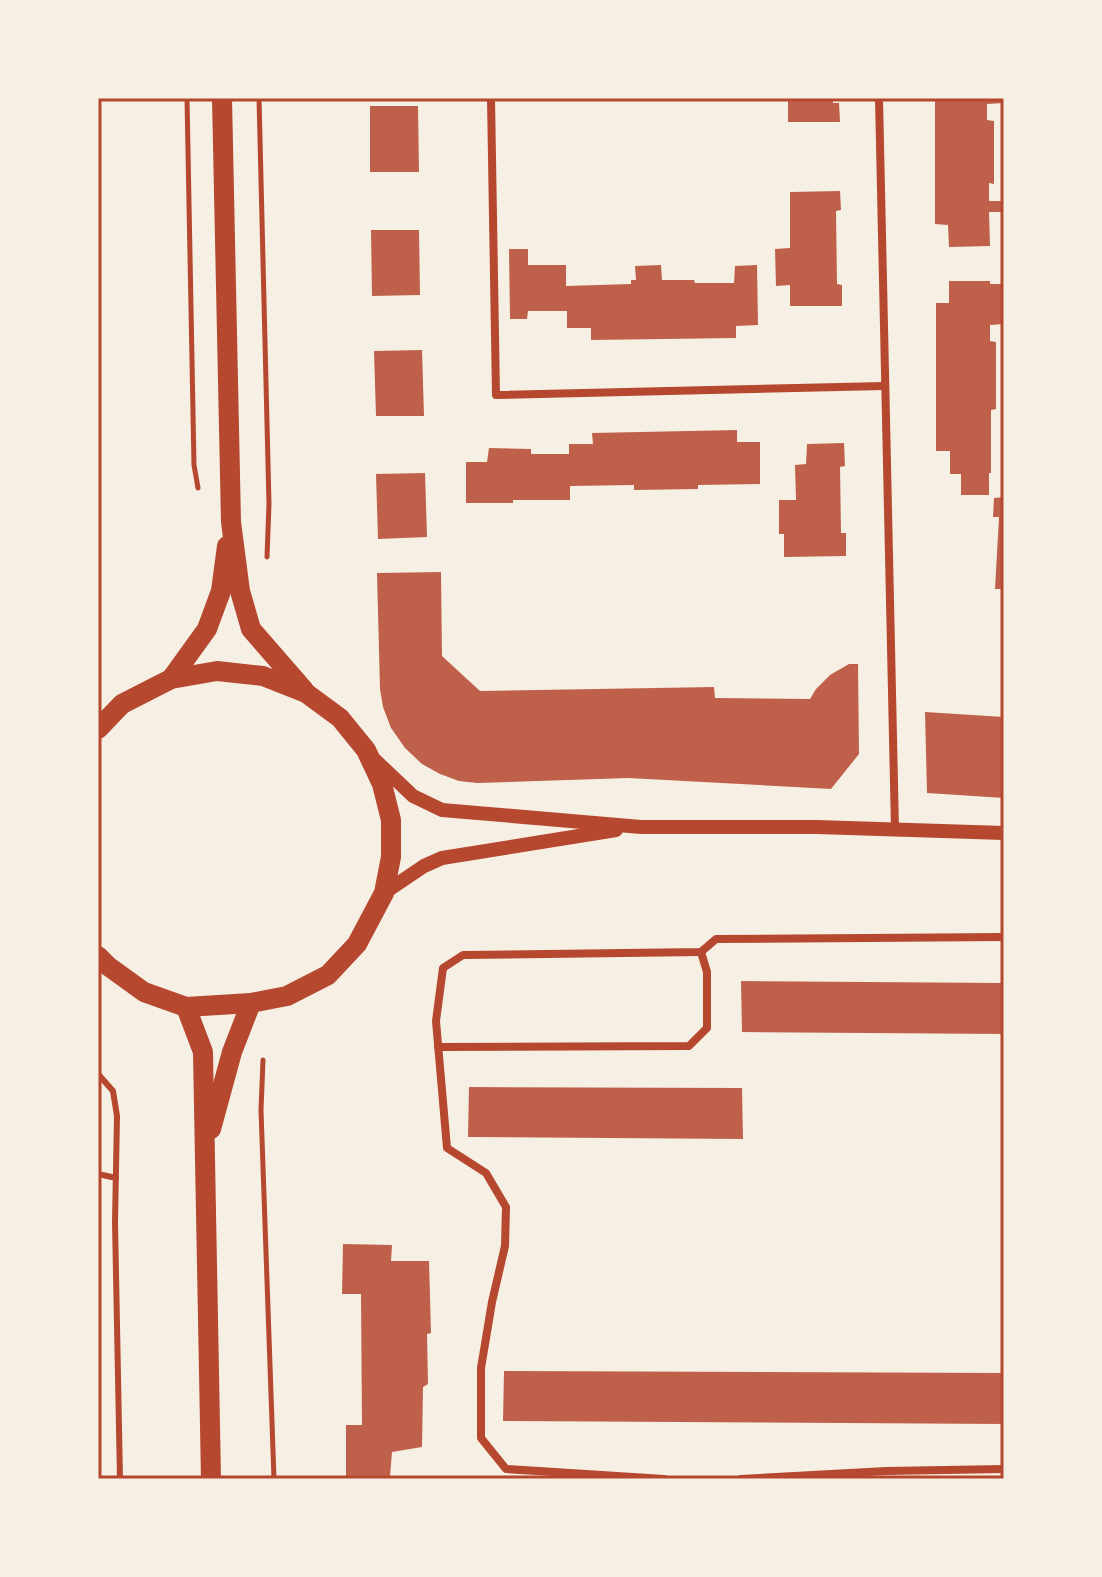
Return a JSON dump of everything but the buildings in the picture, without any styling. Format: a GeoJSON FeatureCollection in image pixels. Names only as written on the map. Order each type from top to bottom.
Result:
{"type":"FeatureCollection","features":[{"type":"Feature","properties":{"kind":"main road"},"geometry":{"type":"LineString","coordinates":[[98,958],[144,992],[186,1007],[251,1003],[287,996],[328,975],[357,944],[384,893],[391,857],[391,820],[382,784],[366,750],[340,718],[306,693],[251,629],[240,591],[231,522],[222,98]]}},
{"type":"Feature","properties":{"kind":"main road"},"geometry":{"type":"LineString","coordinates":[[171,679],[207,629],[221,591],[231,522]]}},
{"type":"Feature","properties":{"kind":"main road"},"geometry":{"type":"LineString","coordinates":[[98,729],[122,704],[171,679],[217,671],[263,676],[306,693]]}},
{"type":"Feature","properties":{"kind":"main road"},"geometry":{"type":"LineString","coordinates":[[205,1152],[232,1052],[251,1003]]}},
{"type":"Feature","properties":{"kind":"main road"},"geometry":{"type":"LineString","coordinates":[[186,1007],[203,1052],[211,1479]]}},
{"type":"Feature","properties":{"kind":"street"},"geometry":{"type":"LineString","coordinates":[[491,98],[496,395],[884,386]]}},
{"type":"Feature","properties":{"kind":"street"},"geometry":{"type":"LineString","coordinates":[[879,98],[895,829]]}},
{"type":"Feature","properties":{"kind":"street"},"geometry":{"type":"LineString","coordinates":[[366,750],[413,796],[442,810],[641,827],[1004,833]]}},
{"type":"Feature","properties":{"kind":"street"},"geometry":{"type":"LineString","coordinates":[[384,893],[424,866],[442,858],[641,827]]}},
{"type":"Feature","properties":{"kind":"street"},"geometry":{"type":"LineString","coordinates":[[664,1479],[506,1469],[481,1438],[481,1368],[505,1246],[506,1207],[486,1173],[447,1148],[436,1021],[443,968],[463,955],[701,952],[716,939],[1004,937]]}},
{"type":"Feature","properties":{"kind":"street"},"geometry":{"type":"LineString","coordinates":[[438,1047],[689,1046],[707,1028],[707,972],[701,952]]}},
{"type":"Feature","properties":{"kind":"street"},"geometry":{"type":"LineString","coordinates":[[741,1479],[886,1471],[1004,1469]]}},
{"type":"Feature","properties":{"kind":"lane"},"geometry":{"type":"LineString","coordinates":[[98,1074],[113,1091],[117,1116],[115,1222],[120,1479]]}},
{"type":"Feature","properties":{"kind":"lane"},"geometry":{"type":"LineString","coordinates":[[98,1174],[116,1178]]}},
{"type":"Feature","properties":{"kind":"path"},"geometry":{"type":"LineString","coordinates":[[187,98],[194,465],[199,494]]}},
{"type":"Feature","properties":{"kind":"path"},"geometry":{"type":"LineString","coordinates":[[259,98],[269,504],[265,569]]}},
{"type":"Feature","properties":{"kind":"path"},"geometry":{"type":"LineString","coordinates":[[263,1059],[261,1110],[274,1479]]}}]}
